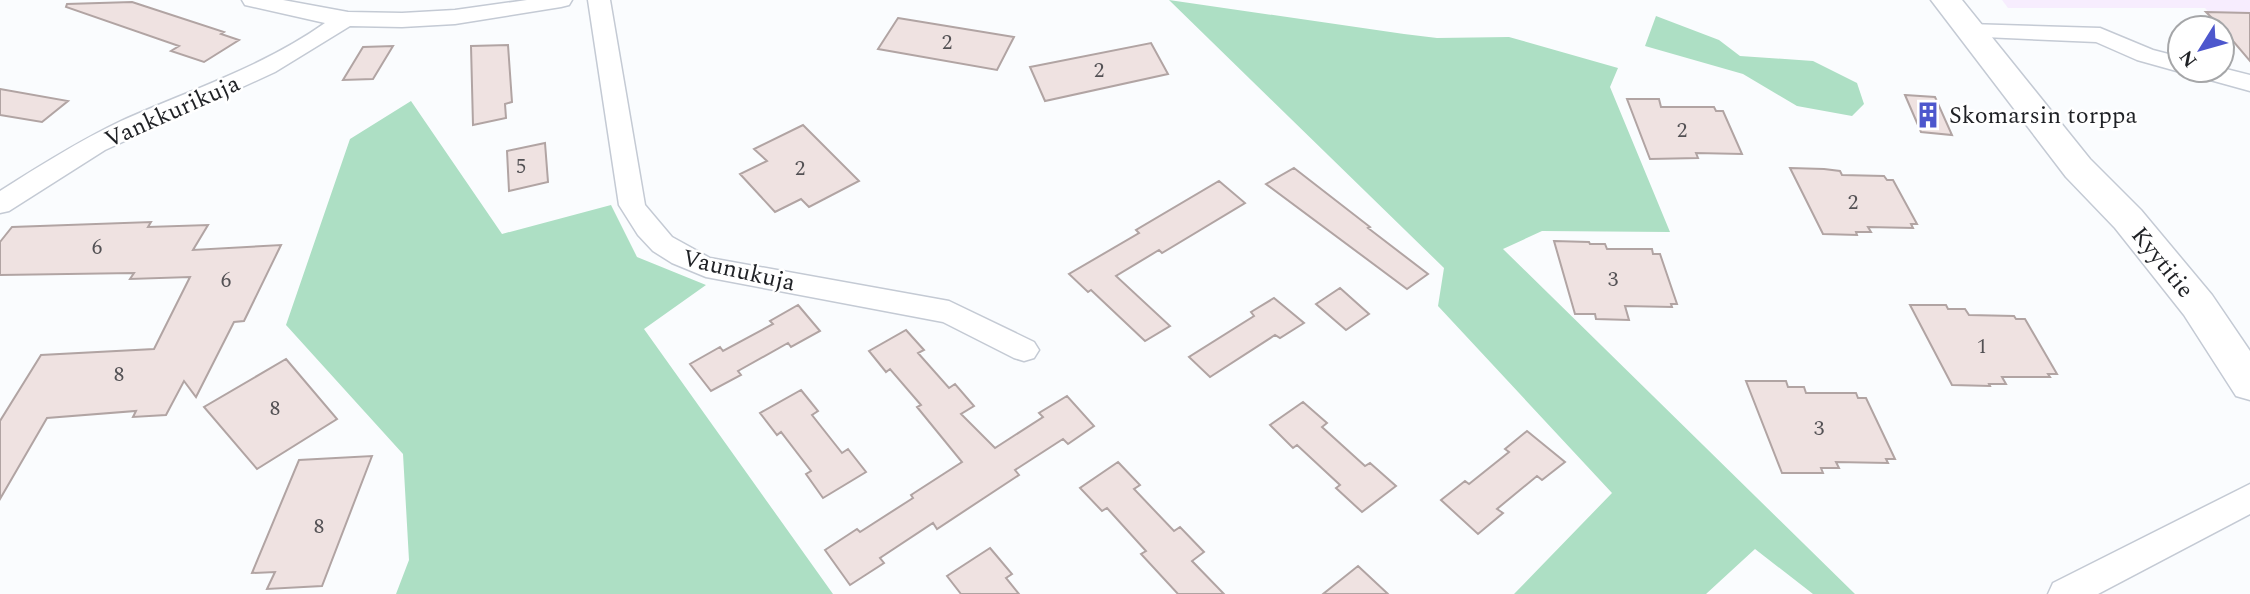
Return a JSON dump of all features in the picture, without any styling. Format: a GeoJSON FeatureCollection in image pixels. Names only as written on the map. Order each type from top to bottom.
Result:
{"type":"FeatureCollection","features":[{"type":"Feature","properties":{"kind":"main road","name":"Kyytitie"},"geometry":{"type":"LineString","coordinates":[[1946,0],[1982,21],[2078,168],[2127,219],[2198,305],[2250,384]]}},
{"type":"Feature","properties":{"kind":"main road","name":"Kyytitie"},"geometry":{"type":"LineString","coordinates":[[2198,305],[2250,354]]}},
{"type":"Feature","properties":{"kind":"street"},"geometry":{"type":"LineString","coordinates":[[253,0],[345,19],[396,21],[465,18],[561,0]]}},
{"type":"Feature","properties":{"kind":"street","name":"Vaunukuja"},"geometry":{"type":"LineString","coordinates":[[599,0],[632,205],[644,226],[672,254],[706,267],[949,312],[1024,350]]}},
{"type":"Feature","properties":{"kind":"street","name":"Vankkurikuja"},"geometry":{"type":"LineString","coordinates":[[0,204],[105,139],[268,69],[315,41],[345,19]]}},
{"type":"Feature","properties":{"kind":"street"},"geometry":{"type":"LineString","coordinates":[[1982,21],[2100,35],[2145,55],[2166,61]]}},
{"type":"Feature","properties":{"kind":"street"},"geometry":{"type":"LineString","coordinates":[[2065,594],[2250,498]]}},
{"type":"Feature","properties":{"kind":"shaded area"},"geometry":{"type":"Polygon","coordinates":[[[2002,0],[2250,0],[2250,57],[2236,42],[2236,14],[2211,14],[2205,8],[2008,8],[2002,0]]]}},
{"type":"Feature","properties":{"kind":"green space"},"geometry":{"type":"Polygon","coordinates":[[[1169,0],[1437,38],[1509,37],[1618,68],[1610,87],[1670,232],[1542,231],[1503,249],[1855,594],[1813,594],[1755,549],[1706,594],[1514,594],[1612,493],[1438,306],[1444,268],[1169,0]]]}},
{"type":"Feature","properties":{"kind":"green space"},"geometry":{"type":"Polygon","coordinates":[[[1656,16],[1719,40],[1740,56],[1813,61],[1857,83],[1864,104],[1852,116],[1797,106],[1743,74],[1645,46],[1656,16]]]}},
{"type":"Feature","properties":{"kind":"green space"},"geometry":{"type":"Polygon","coordinates":[[[411,101],[502,234],[611,205],[637,257],[706,285],[644,329],[833,594],[396,594],[409,560],[403,454],[286,325],[350,139],[411,101]]]}},
{"type":"Feature","properties":{"kind":"building"},"geometry":{"type":"Polygon","coordinates":[[[132,2],[224,32],[221,34],[239,40],[204,62],[171,51],[179,46],[66,7],[67,4],[132,2]]]}},
{"type":"Feature","properties":{"kind":"building"},"geometry":{"type":"Polygon","coordinates":[[[2206,12],[2250,13],[2250,61],[2236,44],[2236,14],[2206,12]]]}},
{"type":"Feature","properties":{"kind":"building"},"geometry":{"type":"Polygon","coordinates":[[[898,18],[1014,37],[997,70],[878,49],[898,18]]]}},
{"type":"Feature","properties":{"kind":"building"},"geometry":{"type":"Polygon","coordinates":[[[1151,43],[1168,74],[1045,101],[1030,67],[1151,43]]]}},
{"type":"Feature","properties":{"kind":"building"},"geometry":{"type":"Polygon","coordinates":[[[508,45],[512,102],[505,104],[506,118],[473,125],[471,46],[508,45]]]}},
{"type":"Feature","properties":{"kind":"building"},"geometry":{"type":"Polygon","coordinates":[[[393,46],[373,79],[343,80],[363,47],[393,46]]]}},
{"type":"Feature","properties":{"kind":"building"},"geometry":{"type":"Polygon","coordinates":[[[0,89],[68,101],[42,122],[0,115],[0,89]]]}},
{"type":"Feature","properties":{"kind":"building","name":"Skomarsin torppa"},"geometry":{"type":"Polygon","coordinates":[[[1905,95],[1935,97],[1952,135],[1921,132],[1905,95]]]}},
{"type":"Feature","properties":{"kind":"building"},"geometry":{"type":"Polygon","coordinates":[[[1627,99],[1659,99],[1661,107],[1714,107],[1716,111],[1723,111],[1742,154],[1696,153],[1698,158],[1650,159],[1627,99]]]}},
{"type":"Feature","properties":{"kind":"building"},"geometry":{"type":"Polygon","coordinates":[[[803,125],[859,181],[809,207],[801,199],[775,212],[740,174],[767,161],[754,149],[803,125]]]}},
{"type":"Feature","properties":{"kind":"building"},"geometry":{"type":"Polygon","coordinates":[[[545,143],[548,182],[509,191],[507,151],[545,143]]]}},
{"type":"Feature","properties":{"kind":"building"},"geometry":{"type":"Polygon","coordinates":[[[1294,168],[1428,274],[1407,289],[1266,184],[1294,168]]]}},
{"type":"Feature","properties":{"kind":"building"},"geometry":{"type":"Polygon","coordinates":[[[1790,168],[1840,171],[1842,175],[1884,176],[1887,180],[1893,180],[1917,224],[1911,224],[1913,228],[1868,227],[1871,232],[1856,232],[1857,235],[1823,234],[1790,168]]]}},
{"type":"Feature","properties":{"kind":"building"},"geometry":{"type":"Polygon","coordinates":[[[1219,181],[1245,203],[1162,253],[1159,250],[1116,276],[1170,326],[1145,341],[1091,290],[1088,292],[1069,274],[1139,233],[1136,230],[1219,181]]]}},
{"type":"Feature","properties":{"kind":"building"},"geometry":{"type":"Polygon","coordinates":[[[151,222],[148,227],[208,225],[193,250],[281,245],[244,321],[234,322],[196,397],[184,381],[166,415],[133,417],[136,411],[47,418],[0,499],[0,421],[41,355],[154,349],[190,277],[130,279],[134,273],[0,275],[0,242],[12,227],[151,222]]]}},
{"type":"Feature","properties":{"kind":"building"},"geometry":{"type":"Polygon","coordinates":[[[1554,241],[1605,244],[1607,249],[1652,249],[1653,254],[1660,254],[1677,304],[1671,304],[1672,307],[1625,306],[1629,320],[1596,319],[1595,314],[1575,314],[1554,241]]]}},
{"type":"Feature","properties":{"kind":"building"},"geometry":{"type":"Polygon","coordinates":[[[1340,288],[1369,314],[1346,330],[1316,304],[1340,288]]]}},
{"type":"Feature","properties":{"kind":"building"},"geometry":{"type":"Polygon","coordinates":[[[1274,298],[1304,323],[1280,338],[1275,335],[1210,377],[1189,357],[1254,316],[1251,312],[1274,298]]]}},
{"type":"Feature","properties":{"kind":"building"},"geometry":{"type":"Polygon","coordinates":[[[798,305],[820,331],[791,347],[788,343],[738,371],[741,375],[711,391],[690,364],[720,347],[723,351],[773,324],[770,321],[798,305]]]}},
{"type":"Feature","properties":{"kind":"building"},"geometry":{"type":"Polygon","coordinates":[[[1910,305],[1946,305],[1948,309],[1965,309],[1969,315],[2014,316],[2016,319],[2025,319],[2057,374],[2048,374],[2050,377],[2002,377],[2006,384],[1989,384],[1990,386],[1952,385],[1910,305]]]}},
{"type":"Feature","properties":{"kind":"building"},"geometry":{"type":"Polygon","coordinates":[[[906,330],[924,350],[918,353],[949,388],[955,384],[974,406],[961,414],[995,448],[1043,417],[1039,413],[1067,396],[1094,426],[1068,444],[1063,439],[1015,470],[1019,475],[937,529],[933,523],[880,558],[884,563],[850,585],[825,550],[857,529],[860,532],[913,498],[911,495],[962,462],[917,407],[921,405],[890,369],[886,372],[869,351],[906,330]]]}},
{"type":"Feature","properties":{"kind":"building"},"geometry":{"type":"Polygon","coordinates":[[[286,359],[337,419],[257,469],[204,407],[286,359]]]}},
{"type":"Feature","properties":{"kind":"building"},"geometry":{"type":"Polygon","coordinates":[[[1746,381],[1786,381],[1788,387],[1804,387],[1806,393],[1856,393],[1858,398],[1866,398],[1895,459],[1886,459],[1888,463],[1836,462],[1839,468],[1821,468],[1823,473],[1782,473],[1746,381]]]}},
{"type":"Feature","properties":{"kind":"building"},"geometry":{"type":"Polygon","coordinates":[[[801,390],[818,411],[812,415],[842,453],[848,449],[866,472],[823,498],[806,474],[811,471],[781,432],[777,435],[760,413],[801,390]]]}},
{"type":"Feature","properties":{"kind":"building"},"geometry":{"type":"Polygon","coordinates":[[[1303,402],[1327,423],[1322,427],[1365,466],[1370,463],[1396,486],[1362,512],[1336,488],[1340,485],[1297,445],[1293,448],[1270,425],[1303,402]]]}},
{"type":"Feature","properties":{"kind":"building"},"geometry":{"type":"Polygon","coordinates":[[[1527,431],[1565,462],[1542,480],[1537,476],[1497,509],[1503,513],[1478,534],[1441,500],[1465,481],[1469,484],[1509,452],[1505,449],[1527,431]]]}},
{"type":"Feature","properties":{"kind":"building"},"geometry":{"type":"Polygon","coordinates":[[[372,456],[322,586],[267,589],[275,572],[252,573],[299,460],[372,456]]]}},
{"type":"Feature","properties":{"kind":"building"},"geometry":{"type":"Polygon","coordinates":[[[1118,462],[1140,485],[1134,489],[1174,531],[1180,527],[1204,552],[1192,561],[1224,594],[1178,594],[1141,554],[1146,551],[1107,508],[1102,511],[1080,488],[1118,462]]]}},
{"type":"Feature","properties":{"kind":"building"},"geometry":{"type":"Polygon","coordinates":[[[990,548],[1012,574],[1006,578],[1019,594],[961,594],[947,576],[990,548]]]}},
{"type":"Feature","properties":{"kind":"building"},"geometry":{"type":"Polygon","coordinates":[[[1358,566],[1388,594],[1323,594],[1358,566]]]}},
{"type":"Feature","properties":{"kind":"place","name":"Skomarsin torppa"},"geometry":{"type":"Point","coordinates":[1928,115]}}]}
